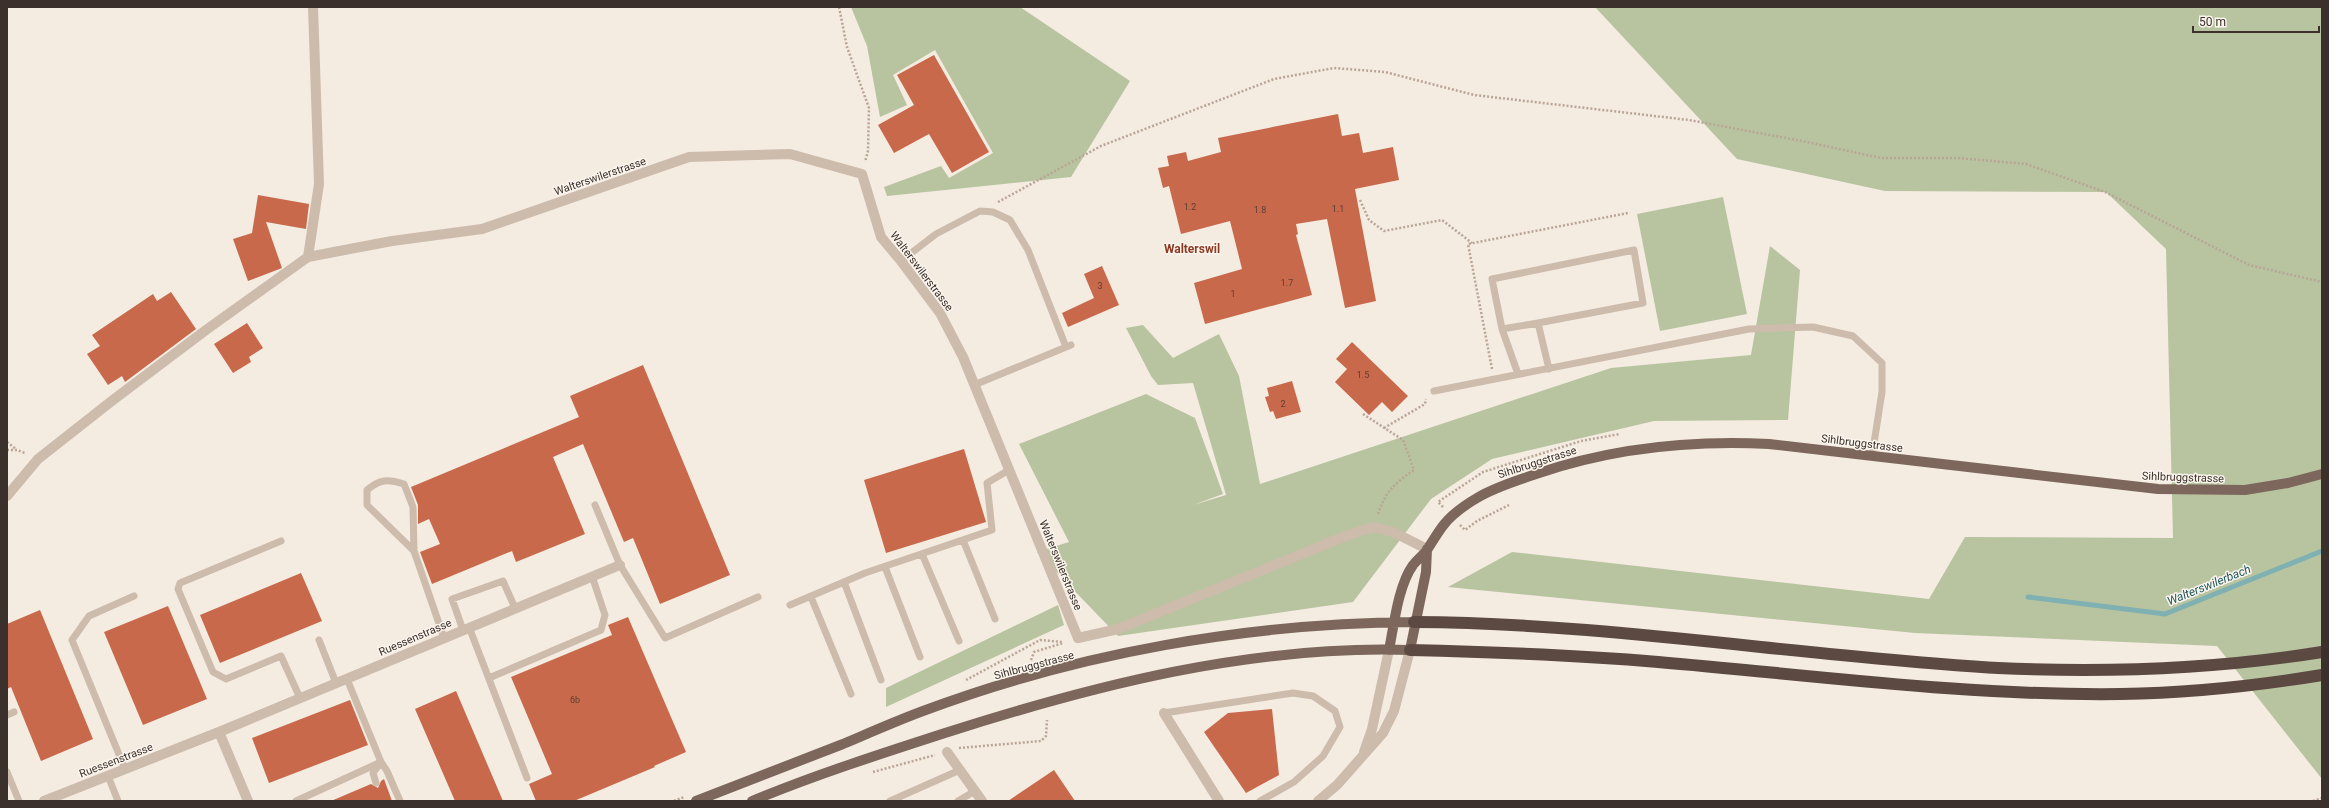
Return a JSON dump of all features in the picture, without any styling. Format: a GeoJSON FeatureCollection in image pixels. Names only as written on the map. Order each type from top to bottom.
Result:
{"type":"FeatureCollection","features":[{"type":"Feature","properties":{"kind":"highway"},"geometry":{"type":"LineString","coordinates":[[1414,622],[1565,628],[2000,668],[2090,670],[2177,667],[2322,652]]}},
{"type":"Feature","properties":{"kind":"highway"},"geometry":{"type":"LineString","coordinates":[[1410,650],[1570,655],[1876,683],[1981,691],[2068,694],[2177,692],[2322,676]]}},
{"type":"Feature","properties":{"kind":"main road","name":"Sihlbruggstrasse"},"geometry":{"type":"LineString","coordinates":[[1389,650],[1402,591],[1412,566],[1427,550],[1443,525],[1477,498],[1503,485],[1566,464],[1608,454],[1662,445],[1724,442],[1769,444],[2114,485],[2173,490],[2245,490],[2288,483],[2322,474]]}},
{"type":"Feature","properties":{"kind":"main road"},"geometry":{"type":"LineString","coordinates":[[752,801],[852,764],[937,736],[1031,706],[1120,682],[1196,667],[1269,656],[1344,650],[1410,650],[1414,622],[1426,572],[1427,550]]}},
{"type":"Feature","properties":{"kind":"main road","name":"Sihlbruggstrasse"},"geometry":{"type":"LineString","coordinates":[[696,801],[922,711],[1020,680],[1115,656],[1275,629],[1414,622]]}},
{"type":"Feature","properties":{"kind":"street"},"geometry":{"type":"LineString","coordinates":[[7,496],[38,459],[195,338],[308,257],[319,184],[313,7]]}},
{"type":"Feature","properties":{"kind":"street","name":"Walterswilerstrasse"},"geometry":{"type":"LineString","coordinates":[[308,257],[392,240],[482,229],[689,157],[790,154],[862,174],[881,237],[901,260],[940,313],[963,357],[1078,638],[1118,629],[1348,535],[1374,527]]}},
{"type":"Feature","properties":{"kind":"street"},"geometry":{"type":"LineString","coordinates":[[1374,527],[1393,532],[1427,550]]}},
{"type":"Feature","properties":{"kind":"street","name":"Ruessenstrasse"},"geometry":{"type":"LineString","coordinates":[[44,801],[219,732],[620,565]]}},
{"type":"Feature","properties":{"kind":"street"},"geometry":{"type":"LineString","coordinates":[[1362,757],[1374,723],[1389,650]]}},
{"type":"Feature","properties":{"kind":"street"},"geometry":{"type":"LineString","coordinates":[[1318,801],[1337,785],[1383,733],[1394,711],[1410,650]]}},
{"type":"Feature","properties":{"kind":"street"},"geometry":{"type":"LineString","coordinates":[[1164,713],[1219,801]]}},
{"type":"Feature","properties":{"kind":"street"},"geometry":{"type":"LineString","coordinates":[[219,732],[248,801]]}},
{"type":"Feature","properties":{"kind":"street"},"geometry":{"type":"LineString","coordinates":[[947,752],[982,801]]}},
{"type":"Feature","properties":{"kind":"lane"},"geometry":{"type":"LineString","coordinates":[[901,260],[936,234],[980,211],[993,212],[1010,220],[1028,250],[1068,346],[974,384]]}},
{"type":"Feature","properties":{"kind":"lane"},"geometry":{"type":"LineString","coordinates":[[1502,329],[1643,303],[1634,250],[1492,279],[1502,329],[1518,374]]}},
{"type":"Feature","properties":{"kind":"lane"},"geometry":{"type":"LineString","coordinates":[[1538,323],[1549,368]]}},
{"type":"Feature","properties":{"kind":"lane"},"geometry":{"type":"LineString","coordinates":[[1434,391],[1749,329],[1813,327],[1853,336],[1882,363],[1882,392],[1872,456]]}},
{"type":"Feature","properties":{"kind":"lane"},"geometry":{"type":"LineString","coordinates":[[790,605],[844,582],[992,530],[987,484],[1009,470]]}},
{"type":"Feature","properties":{"kind":"lane"},"geometry":{"type":"LineString","coordinates":[[414,551],[367,506],[367,490],[377,482],[389,479],[404,484],[413,506],[414,551],[444,638]]}},
{"type":"Feature","properties":{"kind":"lane"},"geometry":{"type":"LineString","coordinates":[[595,504],[620,565],[664,638],[758,597]]}},
{"type":"Feature","properties":{"kind":"lane"},"geometry":{"type":"LineString","coordinates":[[281,540],[180,583],[178,589],[213,672],[226,679],[281,656],[300,698]]}},
{"type":"Feature","properties":{"kind":"lane"},"geometry":{"type":"LineString","coordinates":[[963,540],[995,619]]}},
{"type":"Feature","properties":{"kind":"lane"},"geometry":{"type":"LineString","coordinates":[[922,554],[959,641]]}},
{"type":"Feature","properties":{"kind":"lane"},"geometry":{"type":"LineString","coordinates":[[885,567],[920,657]]}},
{"type":"Feature","properties":{"kind":"lane"},"geometry":{"type":"LineString","coordinates":[[489,678],[601,630],[604,615],[592,576]]}},
{"type":"Feature","properties":{"kind":"lane"},"geometry":{"type":"LineString","coordinates":[[515,608],[502,581],[452,599],[489,678],[527,778]]}},
{"type":"Feature","properties":{"kind":"lane"},"geometry":{"type":"LineString","coordinates":[[844,582],[881,680]]}},
{"type":"Feature","properties":{"kind":"lane"},"geometry":{"type":"LineString","coordinates":[[125,769],[72,640],[89,616],[134,596]]}},
{"type":"Feature","properties":{"kind":"lane"},"geometry":{"type":"LineString","coordinates":[[811,596],[851,694]]}},
{"type":"Feature","properties":{"kind":"lane"},"geometry":{"type":"LineString","coordinates":[[319,640],[336,683]]}},
{"type":"Feature","properties":{"kind":"lane"},"geometry":{"type":"LineString","coordinates":[[347,679],[381,762],[387,771],[400,801]]}},
{"type":"Feature","properties":{"kind":"lane"},"geometry":{"type":"LineString","coordinates":[[1164,713],[1293,693],[1313,696],[1335,711],[1340,727],[1323,756],[1294,782],[1260,801]]}},
{"type":"Feature","properties":{"kind":"lane"},"geometry":{"type":"LineString","coordinates":[[376,783],[373,773],[381,762]]}},
{"type":"Feature","properties":{"kind":"lane"},"geometry":{"type":"LineString","coordinates":[[296,801],[381,762]]}},
{"type":"Feature","properties":{"kind":"lane"},"geometry":{"type":"LineString","coordinates":[[890,801],[960,770]]}},
{"type":"Feature","properties":{"kind":"lane"},"geometry":{"type":"LineString","coordinates":[[7,772],[19,801]]}},
{"type":"Feature","properties":{"kind":"lane"},"geometry":{"type":"LineString","coordinates":[[108,776],[118,801]]}},
{"type":"Feature","properties":{"kind":"lane"},"geometry":{"type":"LineString","coordinates":[[958,801],[975,791]]}},
{"type":"Feature","properties":{"kind":"path"},"geometry":{"type":"LineString","coordinates":[[839,7],[847,47],[869,108],[868,150],[862,174]]}},
{"type":"Feature","properties":{"kind":"path"},"geometry":{"type":"LineString","coordinates":[[980,211],[1101,146],[1274,79],[1334,68],[1385,72],[1474,95],[1689,120],[1802,141],[1881,158],[1958,158],[2026,164],[2105,192],[2249,264],[2322,282]]}},
{"type":"Feature","properties":{"kind":"path"},"geometry":{"type":"LineString","coordinates":[[1360,200],[1369,220],[1384,232],[1442,220],[1472,244]]}},
{"type":"Feature","properties":{"kind":"path"},"geometry":{"type":"LineString","coordinates":[[1384,428],[1425,404],[1424,401],[1434,391]]}},
{"type":"Feature","properties":{"kind":"path"},"geometry":{"type":"LineString","coordinates":[[1363,414],[1404,440],[1414,470],[1395,483],[1385,495],[1374,527]]}},
{"type":"Feature","properties":{"kind":"path"},"geometry":{"type":"LineString","coordinates":[[1438,502],[1483,472],[1581,441],[1620,434]]}},
{"type":"Feature","properties":{"kind":"path"},"geometry":{"type":"LineString","coordinates":[[7,442],[16,450],[38,459]]}},
{"type":"Feature","properties":{"kind":"path"},"geometry":{"type":"LineString","coordinates":[[7,450],[16,450]]}},
{"type":"Feature","properties":{"kind":"path"},"geometry":{"type":"LineString","coordinates":[[1465,530],[1476,521],[1509,505]]}},
{"type":"Feature","properties":{"kind":"path"},"geometry":{"type":"LineString","coordinates":[[1031,660],[1034,652],[1063,642]]}},
{"type":"Feature","properties":{"kind":"path"},"geometry":{"type":"LineString","coordinates":[[947,752],[965,747],[1041,741],[1046,736],[1047,720]]}},
{"type":"Feature","properties":{"kind":"path"},"geometry":{"type":"LineString","coordinates":[[2313,801],[2322,798]]}},
{"type":"Feature","properties":{"kind":"green space"},"geometry":{"type":"Polygon","coordinates":[[[851,7],[1020,7],[1130,81],[1071,177],[887,196],[884,187],[941,166],[949,178],[993,153],[935,50],[893,75],[907,105],[880,117],[867,46],[851,7]]]}},
{"type":"Feature","properties":{"kind":"green space"},"geometry":{"type":"Polygon","coordinates":[[[1595,7],[2322,7],[2322,779],[2217,646],[1915,633],[1448,587],[1512,552],[1929,599],[1965,537],[2173,538],[2166,249],[2106,192],[1885,191],[1737,159],[1595,7]]]}},
{"type":"Feature","properties":{"kind":"green space"},"geometry":{"type":"Polygon","coordinates":[[[1723,197],[1747,314],[1660,331],[1637,214],[1723,197]]]}},
{"type":"Feature","properties":{"kind":"green space"},"geometry":{"type":"Polygon","coordinates":[[[1770,246],[1800,270],[1788,420],[1654,421],[1492,459],[1431,499],[1353,602],[1118,636],[1037,552],[1069,542],[1019,444],[1146,394],[1195,418],[1223,494],[1193,505],[1226,495],[1193,383],[1158,385],[1151,376],[1126,328],[1143,325],[1173,358],[1219,334],[1239,376],[1260,484],[1611,368],[1751,355],[1770,246]]]}},
{"type":"Feature","properties":{"kind":"green space"},"geometry":{"type":"Polygon","coordinates":[[[1058,605],[1064,625],[886,707],[886,688],[1058,605]]]}},
{"type":"Feature","properties":{"kind":"building"},"geometry":{"type":"Polygon","coordinates":[[[934,55],[989,152],[952,173],[929,134],[894,153],[878,125],[914,105],[897,75],[934,55]]]}},
{"type":"Feature","properties":{"kind":"building"},"geometry":{"type":"Polygon","coordinates":[[[1338,114],[1342,136],[1359,133],[1363,153],[1393,147],[1399,180],[1355,189],[1376,301],[1345,308],[1327,219],[1296,224],[1298,234],[1296,235],[1312,295],[1205,324],[1194,283],[1242,269],[1230,221],[1181,234],[1169,186],[1163,188],[1158,168],[1169,166],[1167,156],[1186,152],[1188,161],[1221,152],[1218,138],[1338,114]]]}},
{"type":"Feature","properties":{"kind":"building"},"geometry":{"type":"Polygon","coordinates":[[[258,195],[309,204],[306,229],[266,222],[282,268],[248,281],[233,239],[252,233],[258,195]]]}},
{"type":"Feature","properties":{"kind":"building"},"geometry":{"type":"Polygon","coordinates":[[[1102,266],[1119,305],[1068,327],[1062,313],[1094,298],[1084,274],[1102,266]]]}},
{"type":"Feature","properties":{"kind":"building"},"geometry":{"type":"Polygon","coordinates":[[[171,292],[196,329],[125,382],[122,376],[108,385],[87,354],[100,346],[92,335],[153,294],[157,301],[171,292]]]}},
{"type":"Feature","properties":{"kind":"building"},"geometry":{"type":"Polygon","coordinates":[[[247,323],[263,348],[249,357],[251,362],[233,373],[214,344],[247,323]]]}},
{"type":"Feature","properties":{"kind":"building"},"geometry":{"type":"Polygon","coordinates":[[[1352,342],[1408,396],[1392,412],[1382,402],[1369,415],[1335,382],[1347,369],[1336,359],[1352,342]]]}},
{"type":"Feature","properties":{"kind":"building"},"geometry":{"type":"Polygon","coordinates":[[[643,365],[730,575],[660,604],[633,538],[624,542],[583,444],[553,457],[585,534],[516,562],[512,551],[432,584],[420,552],[440,544],[429,519],[418,524],[418,505],[411,487],[579,417],[570,396],[643,365]]]}},
{"type":"Feature","properties":{"kind":"building"},"geometry":{"type":"Polygon","coordinates":[[[1292,381],[1301,412],[1276,419],[1273,411],[1270,412],[1265,397],[1269,396],[1267,388],[1292,381]]]}},
{"type":"Feature","properties":{"kind":"building"},"geometry":{"type":"Polygon","coordinates":[[[964,449],[986,522],[886,553],[864,480],[964,449]]]}},
{"type":"Feature","properties":{"kind":"building"},"geometry":{"type":"Polygon","coordinates":[[[301,573],[322,621],[220,663],[200,615],[301,573]]]}},
{"type":"Feature","properties":{"kind":"building"},"geometry":{"type":"Polygon","coordinates":[[[168,606],[207,699],[143,725],[104,632],[168,606]]]}},
{"type":"Feature","properties":{"kind":"building"},"geometry":{"type":"Polygon","coordinates":[[[40,610],[93,739],[41,761],[11,687],[7,689],[7,624],[40,610]]]}},
{"type":"Feature","properties":{"kind":"building"},"geometry":{"type":"Polygon","coordinates":[[[628,617],[686,752],[654,766],[655,767],[574,801],[536,801],[529,784],[552,774],[511,677],[612,635],[608,625],[628,617]]]}},
{"type":"Feature","properties":{"kind":"building"},"geometry":{"type":"Polygon","coordinates":[[[456,691],[503,801],[455,801],[415,709],[456,691]]]}},
{"type":"Feature","properties":{"kind":"building"},"geometry":{"type":"Polygon","coordinates":[[[350,700],[368,745],[269,783],[252,738],[350,700]]]}},
{"type":"Feature","properties":{"kind":"building"},"geometry":{"type":"Polygon","coordinates":[[[1272,709],[1279,775],[1246,793],[1204,732],[1228,713],[1272,709]]]}},
{"type":"Feature","properties":{"kind":"building"},"geometry":{"type":"Polygon","coordinates":[[[1054,770],[1075,801],[1008,801],[1054,770]]]}},
{"type":"Feature","properties":{"kind":"building"},"geometry":{"type":"Polygon","coordinates":[[[384,779],[392,801],[331,801],[371,784],[378,788],[381,781],[384,779]]]}},
{"type":"Feature","properties":{"kind":"waterway","name":"Walterswilerbach"},"geometry":{"type":"LineString","coordinates":[[2028,597],[2165,614],[2322,551]]}},
{"type":"Feature","properties":{"kind":"district","name":"Walterswil"},"geometry":{"type":"Point","coordinates":[1192,249]}}]}
